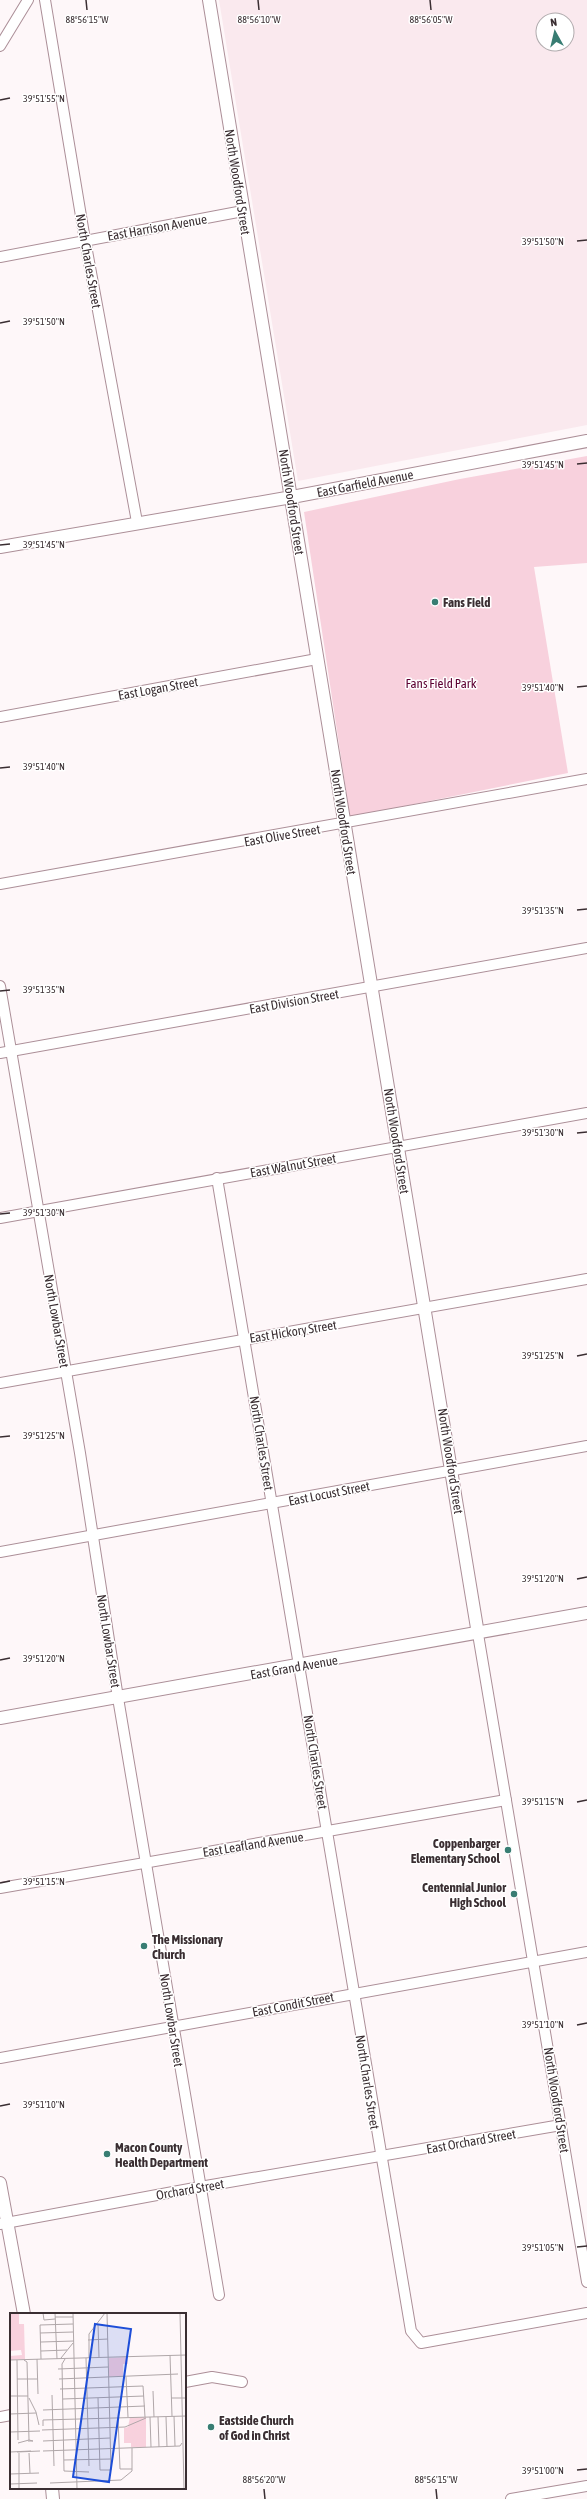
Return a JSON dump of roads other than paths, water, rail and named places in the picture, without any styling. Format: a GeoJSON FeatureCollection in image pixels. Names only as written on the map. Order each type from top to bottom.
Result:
{"type":"FeatureCollection","features":[{"type":"Feature","properties":{"kind":"street"},"geometry":{"type":"LineString","coordinates":[[0,46],[28,0]]}},
{"type":"Feature","properties":{"kind":"street","name":"North Charles Street"},"geometry":{"type":"LineString","coordinates":[[45,0],[85,240],[137,522]]}},
{"type":"Feature","properties":{"kind":"street","name":"North Woodford Street"},"geometry":{"type":"LineString","coordinates":[[208,0],[292,497],[317,659],[478,1634],[587,2282]]}},
{"type":"Feature","properties":{"kind":"street","name":"East Harrison Avenue"},"geometry":{"type":"LineString","coordinates":[[0,256],[243,211]]}},
{"type":"Feature","properties":{"kind":"street","name":"East Garfield Avenue"},"geometry":{"type":"LineString","coordinates":[[0,547],[137,522],[292,497],[587,441]]}},
{"type":"Feature","properties":{"kind":"street","name":"East Logan Street"},"geometry":{"type":"LineString","coordinates":[[0,717],[317,659]]}},
{"type":"Feature","properties":{"kind":"street","name":"East Olive Street"},"geometry":{"type":"LineString","coordinates":[[0,884],[345,824],[587,779]]}},
{"type":"Feature","properties":{"kind":"street","name":"East Division Street"},"geometry":{"type":"LineString","coordinates":[[0,1053],[587,948]]}},
{"type":"Feature","properties":{"kind":"street","name":"North Lowbar Street"},"geometry":{"type":"LineString","coordinates":[[0,986],[37,1212],[66,1373],[118,1698],[219,2295]]}},
{"type":"Feature","properties":{"kind":"street","name":"East Walnut Street"},"geometry":{"type":"LineString","coordinates":[[0,1218],[587,1113]]}},
{"type":"Feature","properties":{"kind":"street","name":"North Charles Street"},"geometry":{"type":"LineString","coordinates":[[217,1178],[328,1832],[380,2158],[411,2331],[421,2343],[587,2313]]}},
{"type":"Feature","properties":{"kind":"street","name":"East Hickory Street"},"geometry":{"type":"LineString","coordinates":[[0,1383],[66,1373],[245,1339],[425,1309],[587,1279]]}},
{"type":"Feature","properties":{"kind":"street","name":"East Locust Street"},"geometry":{"type":"LineString","coordinates":[[0,1552],[587,1446]]}},
{"type":"Feature","properties":{"kind":"street","name":"East Grand Avenue"},"geometry":{"type":"LineString","coordinates":[[0,1718],[300,1666],[587,1613]]}},
{"type":"Feature","properties":{"kind":"street","name":"East Leafland Avenue"},"geometry":{"type":"LineString","coordinates":[[0,1888],[146,1861],[328,1832],[506,1800]]}},
{"type":"Feature","properties":{"kind":"street","name":"East Condit Street"},"geometry":{"type":"LineString","coordinates":[[0,2058],[587,1952]]}},
{"type":"Feature","properties":{"kind":"street","name":"East Orchard Street"},"geometry":{"type":"LineString","coordinates":[[380,2158],[561,2125]]}},
{"type":"Feature","properties":{"kind":"street","name":"Orchard Street"},"geometry":{"type":"LineString","coordinates":[[3,2224],[200,2187],[380,2158]]}},
{"type":"Feature","properties":{"kind":"street"},"geometry":{"type":"LineString","coordinates":[[0,2183],[3,2224],[24,2313]]}},
{"type":"Feature","properties":{"kind":"street"},"geometry":{"type":"LineString","coordinates":[[186,2382],[212,2377],[242,2382]]}},
{"type":"Feature","properties":{"kind":"street"},"geometry":{"type":"LineString","coordinates":[[0,2417],[10,2415]]}},
{"type":"Feature","properties":{"kind":"street"},"geometry":{"type":"LineString","coordinates":[[511,2499],[587,2486]]}},
{"type":"Feature","properties":{"kind":"street"},"geometry":{"type":"LineString","coordinates":[[52,2489],[53,2499]]}},
{"type":"Feature","properties":{"kind":"place","name":"Fans Field"},"geometry":{"type":"Point","coordinates":[435,602]}},
{"type":"Feature","properties":{"kind":"place","name":"Coppenbarger Elementary School"},"geometry":{"type":"Point","coordinates":[508,1850]}},
{"type":"Feature","properties":{"kind":"place","name":"Centennial Junior High School"},"geometry":{"type":"Point","coordinates":[514,1894]}},
{"type":"Feature","properties":{"kind":"place","name":"The Missionary Church"},"geometry":{"type":"Point","coordinates":[144,1946]}},
{"type":"Feature","properties":{"kind":"place","name":"Macon County Health Department"},"geometry":{"type":"Point","coordinates":[107,2154]}},
{"type":"Feature","properties":{"kind":"place","name":"Eastside Church of God in Christ"},"geometry":{"type":"Point","coordinates":[211,2427]}},
{"type":"Feature","properties":{"kind":"park label","name":"Fans Field Park"},"geometry":{"type":"Point","coordinates":[441,683]}}]}
